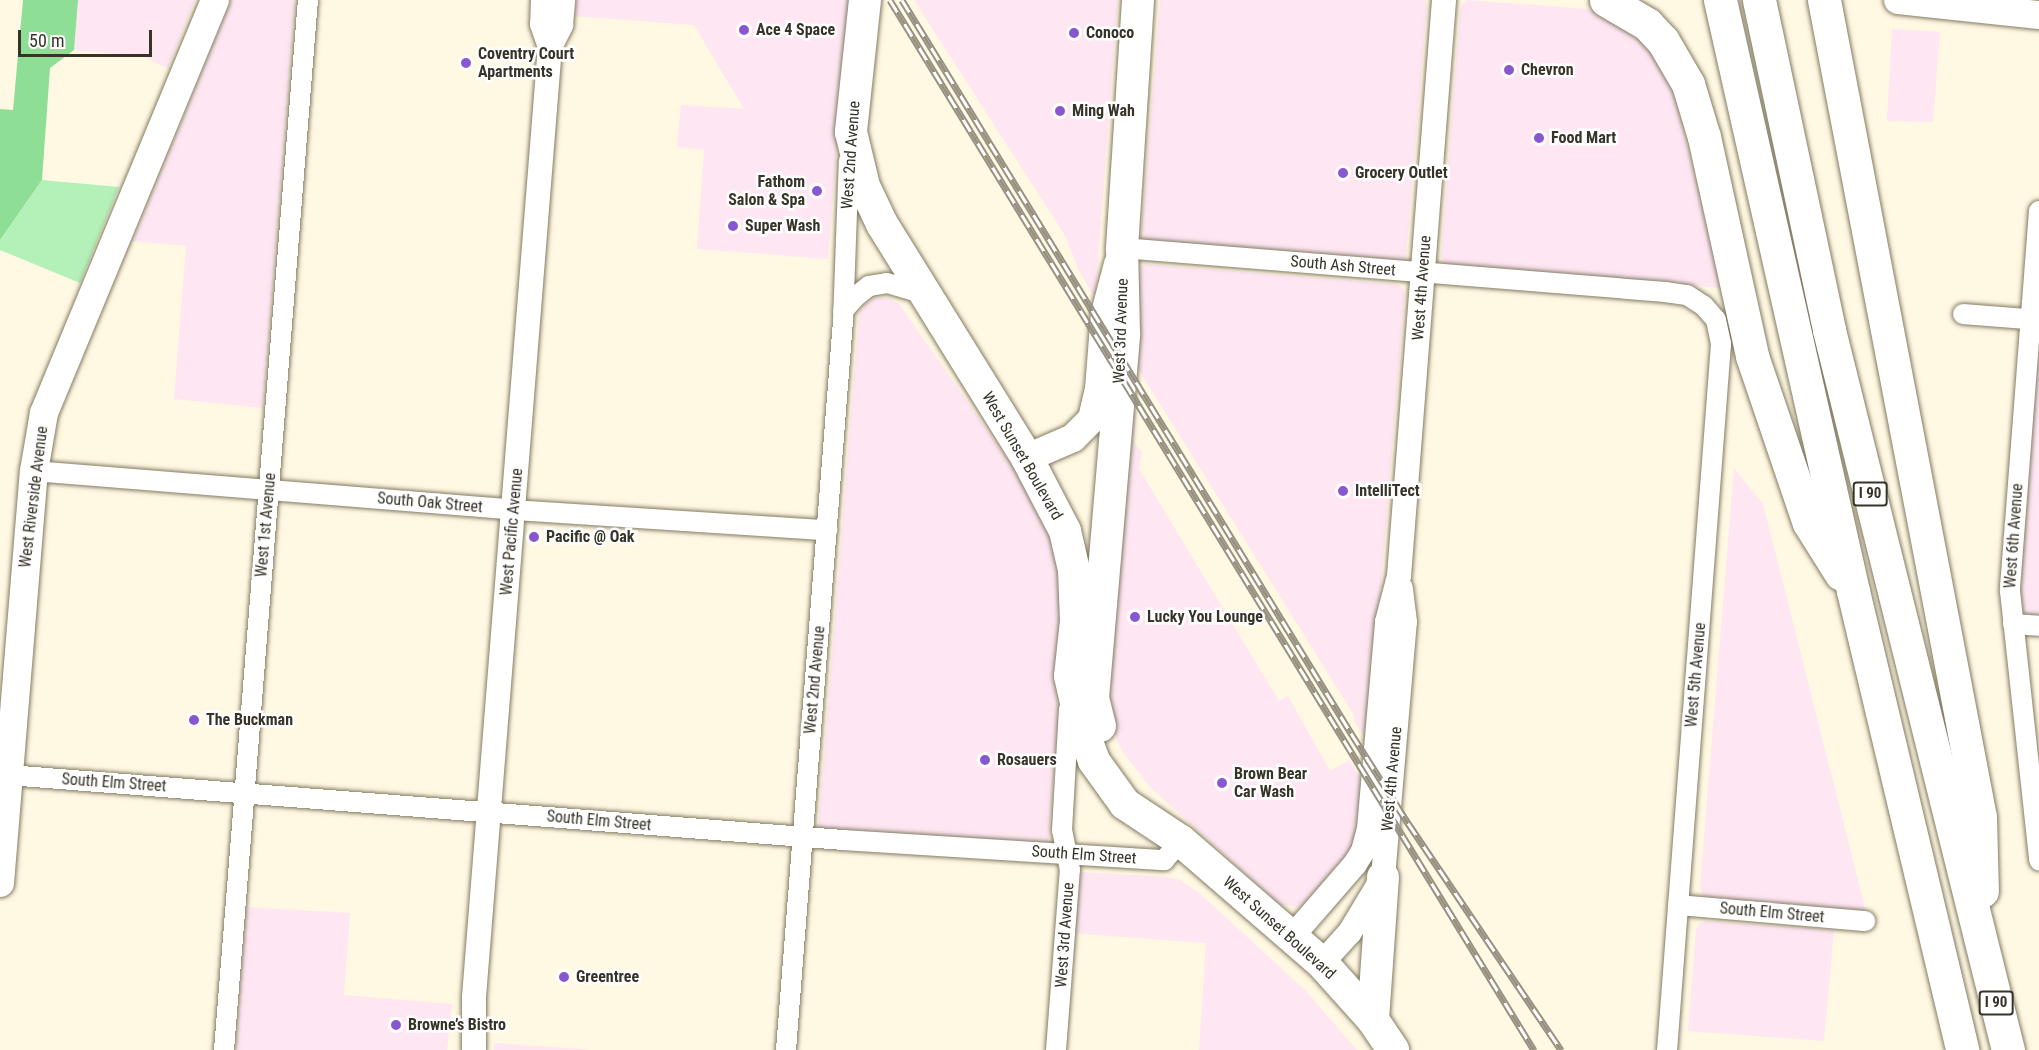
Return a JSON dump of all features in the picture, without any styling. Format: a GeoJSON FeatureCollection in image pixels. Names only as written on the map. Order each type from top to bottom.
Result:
{"type":"FeatureCollection","features":[{"type":"Feature","properties":{"kind":"highway"},"geometry":{"type":"LineString","coordinates":[[1606,0],[1647,24],[1663,41],[1688,84],[1704,137],[1752,356],[1809,523],[1853,591]]}},
{"type":"Feature","properties":{"kind":"highway","name":"I 90"},"geometry":{"type":"LineString","coordinates":[[1720,0],[1726,35],[1853,591],[1962,1050]]}},
{"type":"Feature","properties":{"kind":"highway"},"geometry":{"type":"LineString","coordinates":[[1824,0],[1980,817],[1984,956]]}},
{"type":"Feature","properties":{"kind":"highway","name":"I 90"},"geometry":{"type":"LineString","coordinates":[[1762,15],[1829,330],[2008,1050]]}},
{"type":"Feature","properties":{"kind":"main road","name":"West Riverside Avenue"},"geometry":{"type":"LineString","coordinates":[[0,883],[33,471],[44,413],[99,275],[180,90],[215,0]]}},
{"type":"Feature","properties":{"kind":"main road","name":"West 2nd Avenue"},"geometry":{"type":"LineString","coordinates":[[851,132],[865,0]]}},
{"type":"Feature","properties":{"kind":"main road","name":"West 3rd Avenue"},"geometry":{"type":"LineString","coordinates":[[1097,661],[1124,333],[1122,248],[1138,0]]}},
{"type":"Feature","properties":{"kind":"main road"},"geometry":{"type":"LineString","coordinates":[[1898,0],[2039,15]]}},
{"type":"Feature","properties":{"kind":"main road","name":"West Sunset Boulevard"},"geometry":{"type":"LineString","coordinates":[[851,132],[864,186],[882,224],[1027,458],[1065,531],[1074,570],[1076,621],[1071,676],[1081,725],[1094,760],[1125,804],[1181,841],[1322,963],[1373,1020],[1393,1050]]}},
{"type":"Feature","properties":{"kind":"main road"},"geometry":{"type":"LineString","coordinates":[[1027,458],[1073,438],[1092,419],[1099,389],[1104,313],[1122,248]]}},
{"type":"Feature","properties":{"kind":"main road","name":"West Sunset Boulevard"},"geometry":{"type":"LineString","coordinates":[[1097,661],[1093,698],[1102,733],[1113,758],[1181,841]]}},
{"type":"Feature","properties":{"kind":"main road"},"geometry":{"type":"LineString","coordinates":[[1373,1020],[1383,877]]}},
{"type":"Feature","properties":{"kind":"street","name":"West 1st Avenue"},"geometry":{"type":"LineString","coordinates":[[225,1050],[308,0]]}},
{"type":"Feature","properties":{"kind":"street","name":"West Pacific Avenue"},"geometry":{"type":"LineString","coordinates":[[543,0],[542,24],[550,46]]}},
{"type":"Feature","properties":{"kind":"street","name":"West Pacific Avenue"},"geometry":{"type":"LineString","coordinates":[[474,1050],[472,1017],[550,46],[561,25],[563,0]]}},
{"type":"Feature","properties":{"kind":"street","name":"West 4th Avenue"},"geometry":{"type":"LineString","coordinates":[[1292,938],[1355,864],[1366,842],[1372,807],[1387,622],[1399,576],[1444,0]]}},
{"type":"Feature","properties":{"kind":"street","name":"West 2nd Avenue"},"geometry":{"type":"LineString","coordinates":[[786,1050],[843,311],[851,132]]}},
{"type":"Feature","properties":{"kind":"street","name":"West 6th Avenue"},"geometry":{"type":"LineString","coordinates":[[2039,211],[2034,320],[2010,577],[2013,624],[2039,860]]}},
{"type":"Feature","properties":{"kind":"street","name":"South Ash Street"},"geometry":{"type":"LineString","coordinates":[[1122,248],[1665,292],[1687,295],[1704,306]]}},
{"type":"Feature","properties":{"kind":"street"},"geometry":{"type":"LineString","coordinates":[[843,311],[869,286],[887,283],[925,294]]}},
{"type":"Feature","properties":{"kind":"street","name":"West 5th Avenue"},"geometry":{"type":"LineString","coordinates":[[1667,1050],[1721,344],[1716,320],[1704,306]]}},
{"type":"Feature","properties":{"kind":"street"},"geometry":{"type":"LineString","coordinates":[[1963,314],[2034,320]]}},
{"type":"Feature","properties":{"kind":"street","name":"South Oak Street"},"geometry":{"type":"LineString","coordinates":[[33,471],[514,510],[827,530]]}},
{"type":"Feature","properties":{"kind":"street","name":"West 4th Avenue"},"geometry":{"type":"LineString","coordinates":[[1322,963],[1350,932],[1383,877],[1405,622],[1399,576]]}},
{"type":"Feature","properties":{"kind":"street"},"geometry":{"type":"LineString","coordinates":[[2013,624],[2039,626]]}},
{"type":"Feature","properties":{"kind":"street","name":"West 3rd Avenue"},"geometry":{"type":"LineString","coordinates":[[1056,1050],[1070,870],[1062,830],[1071,676]]}},
{"type":"Feature","properties":{"kind":"street","name":"South Elm Street"},"geometry":{"type":"LineString","coordinates":[[8,775],[802,837],[1164,860],[1181,841]]}},
{"type":"Feature","properties":{"kind":"street","name":"South Elm Street"},"geometry":{"type":"LineString","coordinates":[[1678,905],[1865,921]]}},
{"type":"Feature","properties":{"kind":"street","name":"West Pacific Avenue"},"geometry":{"type":"LineString","coordinates":[[463,1050],[472,1017]]}},
{"type":"Feature","properties":{"kind":"shaded area"},"geometry":{"type":"Polygon","coordinates":[[[78,0],[195,0],[168,68],[141,56],[74,50],[78,0]]]}},
{"type":"Feature","properties":{"kind":"shaded area"},"geometry":{"type":"Polygon","coordinates":[[[231,0],[295,0],[263,408],[174,399],[186,246],[133,241],[231,0]]]}},
{"type":"Feature","properties":{"kind":"shaded area"},"geometry":{"type":"Polygon","coordinates":[[[573,0],[849,0],[828,259],[697,249],[704,150],[677,147],[681,105],[744,109],[694,25],[573,16],[573,0]]]}},
{"type":"Feature","properties":{"kind":"shaded area"},"geometry":{"type":"Polygon","coordinates":[[[914,0],[1118,0],[1095,298],[1078,269],[1066,237],[914,0]]]}},
{"type":"Feature","properties":{"kind":"shaded area"},"geometry":{"type":"Polygon","coordinates":[[[1160,0],[1425,0],[1427,6],[1406,258],[1401,261],[1144,242],[1141,236],[1160,0]]]}},
{"type":"Feature","properties":{"kind":"shaded area"},"geometry":{"type":"Polygon","coordinates":[[[1466,0],[1587,9],[1604,14],[1643,40],[1662,69],[1675,95],[1722,288],[1445,265],[1441,256],[1460,9],[1466,0]]]}},
{"type":"Feature","properties":{"kind":"shaded area"},"geometry":{"type":"Polygon","coordinates":[[[1892,29],[1940,32],[1933,122],[1887,121],[1892,29]]]}},
{"type":"Feature","properties":{"kind":"shaded area"},"geometry":{"type":"Polygon","coordinates":[[[1145,264],[1395,284],[1402,287],[1405,294],[1368,743],[1354,721],[1354,715],[1130,356],[1137,271],[1145,264]]]}},
{"type":"Feature","properties":{"kind":"shaded area"},"geometry":{"type":"Polygon","coordinates":[[[876,298],[889,298],[899,304],[1037,501],[1056,543],[1066,622],[1048,847],[818,829],[859,313],[866,303],[876,298]]]}},
{"type":"Feature","properties":{"kind":"shaded area"},"geometry":{"type":"Polygon","coordinates":[[[2039,338],[2039,620],[2018,618],[2039,338]]]}},
{"type":"Feature","properties":{"kind":"shaded area"},"geometry":{"type":"Polygon","coordinates":[[[1127,399],[1136,414],[1134,442],[1142,453],[1139,469],[1279,701],[1288,696],[1330,771],[1350,760],[1365,787],[1357,846],[1307,904],[1299,907],[1280,905],[1150,787],[1122,751],[1113,731],[1107,690],[1127,399]]]}},
{"type":"Feature","properties":{"kind":"shaded area"},"geometry":{"type":"Polygon","coordinates":[[[1734,468],[1763,504],[1866,912],[1710,899],[1703,896],[1700,887],[1734,468]]]}},
{"type":"Feature","properties":{"kind":"shaded area"},"geometry":{"type":"Polygon","coordinates":[[[1077,872],[1167,877],[1180,880],[1198,892],[1305,990],[1357,1050],[1199,1050],[1206,943],[1072,933],[1077,872]]]}},
{"type":"Feature","properties":{"kind":"shaded area"},"geometry":{"type":"Polygon","coordinates":[[[246,907],[350,913],[344,995],[452,1004],[447,1050],[236,1050],[246,907]]]}},
{"type":"Feature","properties":{"kind":"shaded area"},"geometry":{"type":"Polygon","coordinates":[[[1707,921],[1834,930],[1824,1041],[1688,1031],[1696,930],[1700,923],[1707,921]]]}},
{"type":"Feature","properties":{"kind":"shaded area"},"geometry":{"type":"Polygon","coordinates":[[[494,1043],[594,1050],[494,1050],[494,1043]]]}},
{"type":"Feature","properties":{"kind":"green space"},"geometry":{"type":"Polygon","coordinates":[[[23,0],[78,0],[74,50],[50,68],[42,180],[0,240],[0,109],[13,110],[23,0]]]}},
{"type":"Feature","properties":{"kind":"green space"},"geometry":{"type":"Polygon","coordinates":[[[42,180],[119,187],[80,283],[0,250],[0,240],[42,180]]]}},
{"type":"Feature","properties":{"kind":"railway"},"geometry":{"type":"LineString","coordinates":[[890,0],[1534,1050]]}},
{"type":"Feature","properties":{"kind":"railway"},"geometry":{"type":"LineString","coordinates":[[902,0],[1351,733],[1408,823],[1561,1050]]}},
{"type":"Feature","properties":{"kind":"place","name":"Ace 4 Space"},"geometry":{"type":"Point","coordinates":[744,30]}},
{"type":"Feature","properties":{"kind":"place","name":"Conoco"},"geometry":{"type":"Point","coordinates":[1074,33]}},
{"type":"Feature","properties":{"kind":"place","name":"Coventry Court Apartments"},"geometry":{"type":"Point","coordinates":[466,63]}},
{"type":"Feature","properties":{"kind":"place","name":"Chevron"},"geometry":{"type":"Point","coordinates":[1509,70]}},
{"type":"Feature","properties":{"kind":"place","name":"Ming Wah"},"geometry":{"type":"Point","coordinates":[1060,111]}},
{"type":"Feature","properties":{"kind":"place","name":"Food Mart"},"geometry":{"type":"Point","coordinates":[1539,138]}},
{"type":"Feature","properties":{"kind":"place","name":"Grocery Outlet"},"geometry":{"type":"Point","coordinates":[1343,173]}},
{"type":"Feature","properties":{"kind":"place","name":"Fathom Salon & Spa"},"geometry":{"type":"Point","coordinates":[817,191]}},
{"type":"Feature","properties":{"kind":"place","name":"Super Wash"},"geometry":{"type":"Point","coordinates":[733,226]}},
{"type":"Feature","properties":{"kind":"place","name":"IntelliTect"},"geometry":{"type":"Point","coordinates":[1343,491]}},
{"type":"Feature","properties":{"kind":"place","name":"Pacific @ Oak"},"geometry":{"type":"Point","coordinates":[534,537]}},
{"type":"Feature","properties":{"kind":"place","name":"Lucky You Lounge"},"geometry":{"type":"Point","coordinates":[1135,617]}},
{"type":"Feature","properties":{"kind":"place","name":"The Buckman"},"geometry":{"type":"Point","coordinates":[194,720]}},
{"type":"Feature","properties":{"kind":"place","name":"Rosauers"},"geometry":{"type":"Point","coordinates":[985,760]}},
{"type":"Feature","properties":{"kind":"place","name":"Brown Bear Car Wash"},"geometry":{"type":"Point","coordinates":[1222,783]}},
{"type":"Feature","properties":{"kind":"place","name":"Greentree"},"geometry":{"type":"Point","coordinates":[564,977]}},
{"type":"Feature","properties":{"kind":"place","name":"Browne’s Bistro"},"geometry":{"type":"Point","coordinates":[396,1025]}}]}
